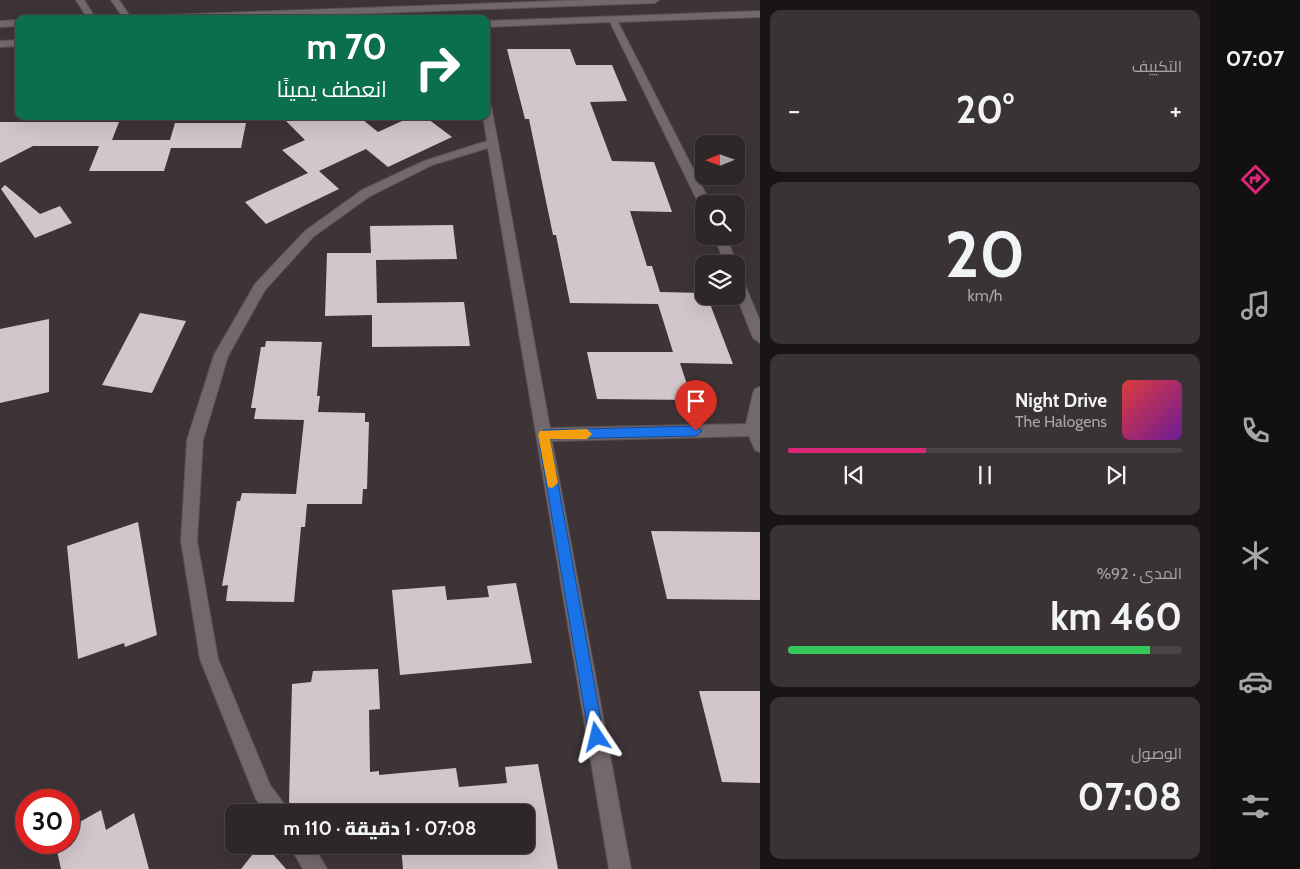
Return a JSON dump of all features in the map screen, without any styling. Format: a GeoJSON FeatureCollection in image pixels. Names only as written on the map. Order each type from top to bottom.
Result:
{"type":"FeatureCollection","features":[{"type":"Feature","properties":{"kind":"street"},"geometry":{"type":"LineString","coordinates":[[80,0],[89,15]]}},
{"type":"Feature","properties":{"kind":"street"},"geometry":{"type":"LineString","coordinates":[[115,0],[125,15]]}},
{"type":"Feature","properties":{"kind":"street"},"geometry":{"type":"LineString","coordinates":[[245,15],[655,0]]}},
{"type":"Feature","properties":{"kind":"street"},"geometry":{"type":"LineString","coordinates":[[490,24],[760,14]]}},
{"type":"Feature","properties":{"kind":"street"},"geometry":{"type":"LineString","coordinates":[[613,20],[700,195]]}},
{"type":"Feature","properties":{"kind":"street"},"geometry":{"type":"LineString","coordinates":[[0,24],[15,23]]}},
{"type":"Feature","properties":{"kind":"street"},"geometry":{"type":"LineString","coordinates":[[0,44],[15,45]]}},
{"type":"Feature","properties":{"kind":"street"},"geometry":{"type":"LineString","coordinates":[[489,120],[620,869]]}},
{"type":"Feature","properties":{"kind":"street"},"geometry":{"type":"LineString","coordinates":[[272,804],[263,792],[209,659],[189,541],[195,440],[221,355],[260,288],[309,234],[366,192],[428,163],[493,143]]}},
{"type":"Feature","properties":{"kind":"street"},"geometry":{"type":"LineString","coordinates":[[745,300],[760,338]]}},
{"type":"Feature","properties":{"kind":"street"},"geometry":{"type":"LineString","coordinates":[[760,393],[752,415],[753,430],[760,445]]}},
{"type":"Feature","properties":{"kind":"street"},"geometry":{"type":"LineString","coordinates":[[544,435],[753,430]]}},
{"type":"Feature","properties":{"kind":"street"},"geometry":{"type":"LineString","coordinates":[[306,854],[316,869]]}},
{"type":"Feature","properties":{"kind":"building"},"geometry":{"type":"Polygon","coordinates":[[[507,49],[570,49],[576,65],[612,65],[627,101],[590,102],[612,161],[654,162],[672,212],[630,211],[647,266],[652,266],[660,292],[695,293],[695,305],[710,305],[733,364],[680,363],[692,400],[597,399],[587,352],[673,352],[658,304],[570,303],[556,235],[553,235],[529,119],[525,119],[507,49]]]}},
{"type":"Feature","properties":{"kind":"building"},"geometry":{"type":"Polygon","coordinates":[[[285,120],[363,120],[378,132],[404,120],[429,120],[452,137],[388,167],[366,149],[319,171],[339,189],[266,224],[245,202],[308,173],[282,150],[305,140],[285,120]]]}},
{"type":"Feature","properties":{"kind":"building"},"geometry":{"type":"Polygon","coordinates":[[[0,122],[119,122],[112,140],[170,140],[175,123],[246,123],[241,148],[171,148],[164,171],[89,171],[99,146],[33,146],[0,163],[0,122]]]}},
{"type":"Feature","properties":{"kind":"building"},"geometry":{"type":"Polygon","coordinates":[[[5,185],[40,214],[60,206],[72,223],[35,238],[1,189],[5,185]]]}},
{"type":"Feature","properties":{"kind":"building"},"geometry":{"type":"Polygon","coordinates":[[[453,225],[457,259],[376,260],[377,303],[464,302],[470,346],[372,347],[372,315],[325,316],[327,253],[371,253],[370,226],[453,225]]]}},
{"type":"Feature","properties":{"kind":"building"},"geometry":{"type":"Polygon","coordinates":[[[140,313],[186,321],[152,393],[102,385],[140,313]]]}},
{"type":"Feature","properties":{"kind":"building"},"geometry":{"type":"Polygon","coordinates":[[[49,319],[49,392],[0,403],[0,329],[49,319]]]}},
{"type":"Feature","properties":{"kind":"building"},"geometry":{"type":"Polygon","coordinates":[[[266,341],[322,342],[317,396],[320,396],[318,412],[365,413],[365,422],[369,422],[367,489],[363,489],[362,504],[307,504],[305,527],[301,527],[294,602],[226,601],[228,585],[222,586],[237,501],[240,501],[242,493],[296,494],[304,420],[254,419],[256,408],[251,408],[261,347],[265,347],[266,341]]]}},
{"type":"Feature","properties":{"kind":"building"},"geometry":{"type":"Polygon","coordinates":[[[138,522],[157,635],[125,647],[124,643],[78,659],[67,546],[138,522]]]}},
{"type":"Feature","properties":{"kind":"building"},"geometry":{"type":"Polygon","coordinates":[[[651,531],[760,532],[760,600],[667,599],[651,531]]]}},
{"type":"Feature","properties":{"kind":"building"},"geometry":{"type":"Polygon","coordinates":[[[516,583],[532,663],[400,675],[392,590],[445,586],[447,600],[489,597],[487,586],[516,583]]]}},
{"type":"Feature","properties":{"kind":"building"},"geometry":{"type":"Polygon","coordinates":[[[378,669],[380,709],[369,710],[370,772],[379,771],[379,775],[456,768],[459,787],[507,783],[505,767],[538,764],[558,869],[403,869],[402,854],[535,854],[535,804],[291,804],[289,802],[292,684],[311,682],[313,671],[378,669]]]}},
{"type":"Feature","properties":{"kind":"building"},"geometry":{"type":"Polygon","coordinates":[[[699,691],[760,691],[760,783],[722,782],[699,691]]]}},
{"type":"Feature","properties":{"kind":"building"},"geometry":{"type":"Polygon","coordinates":[[[101,810],[106,830],[134,813],[149,869],[61,869],[58,854],[80,854],[80,822],[101,810]]]}},
{"type":"Feature","properties":{"kind":"building"},"geometry":{"type":"Polygon","coordinates":[[[253,854],[273,854],[286,869],[241,869],[253,854]]]}},
{"type":"Feature","properties":{"kind":"slow traffic"},"geometry":{"type":"LineString","coordinates":[[552,483],[544,435],[587,434]]}},
{"type":"Feature","properties":{"kind":"route"},"geometry":{"type":"LineString","coordinates":[[597,737],[544,435],[696,431]]}}]}
